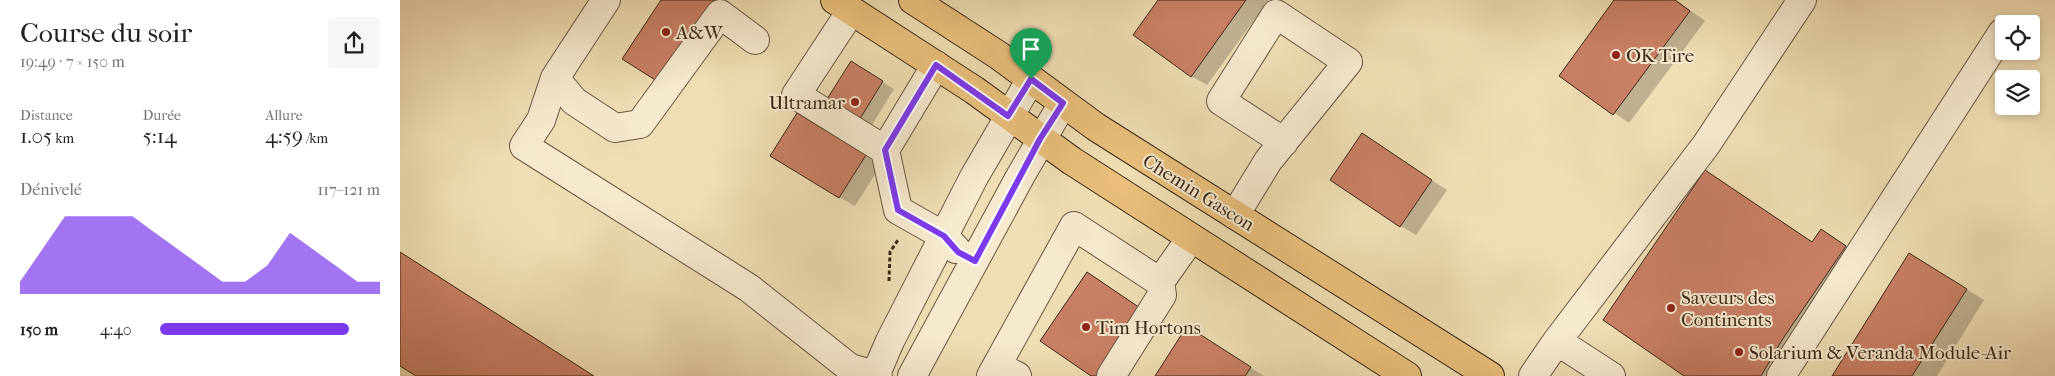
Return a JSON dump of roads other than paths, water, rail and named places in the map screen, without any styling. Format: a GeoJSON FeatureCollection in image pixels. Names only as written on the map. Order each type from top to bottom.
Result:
{"type":"FeatureCollection","features":[{"type":"Feature","properties":{"kind":"main road","name":"Chemin Gascon"},"geometry":{"type":"LineString","coordinates":[[913,0],[1031,79],[1096,127],[1490,376]]}},
{"type":"Feature","properties":{"kind":"main road"},"geometry":{"type":"LineString","coordinates":[[843,5],[936,65],[1040,139],[1408,376]]}},
{"type":"Feature","properties":{"kind":"street"},"geometry":{"type":"LineString","coordinates":[[606,0],[555,78],[540,120],[524,146],[749,288],[850,368],[876,376],[890,341],[944,236],[1008,116],[1031,79]]}},
{"type":"Feature","properties":{"kind":"street"},"geometry":{"type":"LineString","coordinates":[[1533,376],[1557,341],[1706,145],[1802,0]]}},
{"type":"Feature","properties":{"kind":"street"},"geometry":{"type":"LineString","coordinates":[[843,5],[796,95],[885,150]]}},
{"type":"Feature","properties":{"kind":"street"},"geometry":{"type":"LineString","coordinates":[[555,78],[574,101],[615,128],[640,124],[720,14],[755,40]]}},
{"type":"Feature","properties":{"kind":"street"},"geometry":{"type":"LineString","coordinates":[[1235,214],[1268,161],[1284,142],[1348,62],[1276,14],[1221,101],[1284,142]]}},
{"type":"Feature","properties":{"kind":"street"},"geometry":{"type":"LineString","coordinates":[[1782,376],[1995,44]]}},
{"type":"Feature","properties":{"kind":"street"},"geometry":{"type":"LineString","coordinates":[[936,65],[885,150],[898,210],[944,236],[958,252],[975,261]]}},
{"type":"Feature","properties":{"kind":"street"},"geometry":{"type":"LineString","coordinates":[[912,376],[1040,139],[1063,103]]}},
{"type":"Feature","properties":{"kind":"street"},"geometry":{"type":"LineString","coordinates":[[1001,373],[1074,226],[1160,282]]}},
{"type":"Feature","properties":{"kind":"street"},"geometry":{"type":"LineString","coordinates":[[1111,376],[1162,296],[1160,282],[1191,238]]}},
{"type":"Feature","properties":{"kind":"street"},"geometry":{"type":"LineString","coordinates":[[1557,341],[1611,376]]}},
{"type":"Feature","properties":{"kind":"place","name":"A&W"},"geometry":{"type":"Point","coordinates":[666,32]}},
{"type":"Feature","properties":{"kind":"place","name":"OK Tire"},"geometry":{"type":"Point","coordinates":[1616,55]}},
{"type":"Feature","properties":{"kind":"place","name":"Ultramar"},"geometry":{"type":"Point","coordinates":[855,102]}},
{"type":"Feature","properties":{"kind":"place","name":"Saveurs des Continents"},"geometry":{"type":"Point","coordinates":[1671,308]}},
{"type":"Feature","properties":{"kind":"place","name":"Tim Hortons"},"geometry":{"type":"Point","coordinates":[1086,327]}},
{"type":"Feature","properties":{"kind":"place","name":"Solarium & Veranda Module-Air"},"geometry":{"type":"Point","coordinates":[1739,352]}}]}
